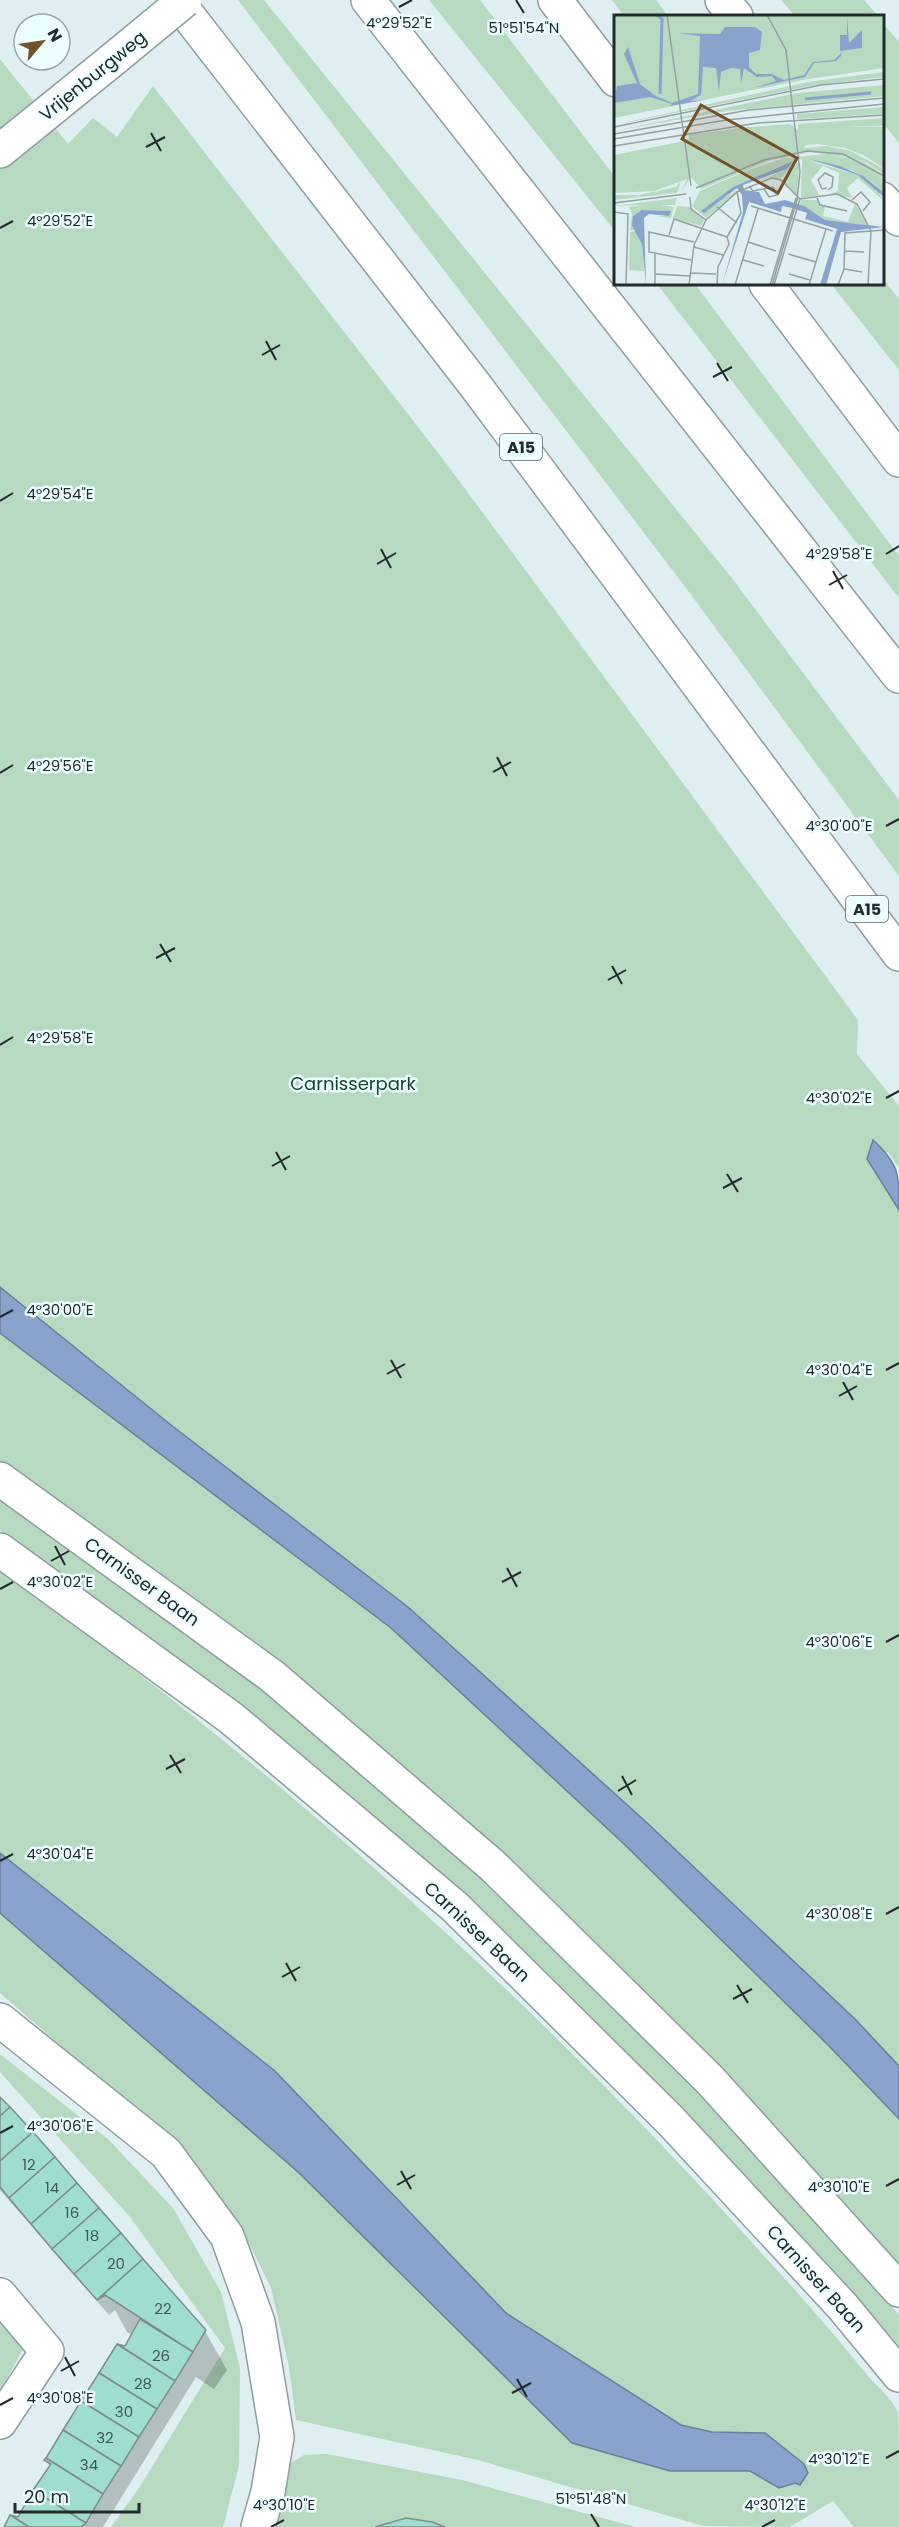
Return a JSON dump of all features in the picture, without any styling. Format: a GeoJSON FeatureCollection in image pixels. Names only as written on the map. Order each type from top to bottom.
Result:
{"type":"FeatureCollection","features":[{"type":"Feature","properties":{"kind":"main road","name":"A15"},"geometry":{"type":"LineString","coordinates":[[178,0],[475,385],[835,864],[899,954]]}},
{"type":"Feature","properties":{"kind":"main road","name":"Vrijenburgweg"},"geometry":{"type":"LineString","coordinates":[[0,151],[185,0]]}},
{"type":"Feature","properties":{"kind":"main road"},"geometry":{"type":"LineString","coordinates":[[368,0],[899,676]]}},
{"type":"Feature","properties":{"kind":"main road"},"geometry":{"type":"LineString","coordinates":[[555,0],[614,79]]}},
{"type":"Feature","properties":{"kind":"main road"},"geometry":{"type":"LineString","coordinates":[[723,0],[735,15]]}},
{"type":"Feature","properties":{"kind":"main road"},"geometry":{"type":"LineString","coordinates":[[884,201],[899,219]]}},
{"type":"Feature","properties":{"kind":"main road"},"geometry":{"type":"LineString","coordinates":[[767,285],[899,460]]}},
{"type":"Feature","properties":{"kind":"main road","name":"Carnisser Baan"},"geometry":{"type":"LineString","coordinates":[[0,1479],[272,1676],[493,1866],[710,2080],[899,2290]]}},
{"type":"Feature","properties":{"kind":"main road","name":"Carnisser Baan"},"geometry":{"type":"LineString","coordinates":[[0,1550],[231,1718],[455,1908],[670,2120],[843,2307],[899,2374]]}},
{"type":"Feature","properties":{"kind":"main road"},"geometry":{"type":"LineString","coordinates":[[0,2020],[166,2153],[227,2236],[258,2322],[276,2438],[268,2492],[258,2527]]}},
{"type":"Feature","properties":{"kind":"main road"},"geometry":{"type":"LineString","coordinates":[[0,2295],[47,2351],[0,2422]]}},
{"type":"Feature","properties":{"kind":"green space"},"geometry":{"type":"Polygon","coordinates":[[[238,0],[264,0],[731,577],[899,800],[899,876],[686,588],[238,0]]]}},
{"type":"Feature","properties":{"kind":"green space"},"geometry":{"type":"Polygon","coordinates":[[[429,0],[480,0],[614,176],[614,230],[429,0]]]}},
{"type":"Feature","properties":{"kind":"green space"},"geometry":{"type":"Polygon","coordinates":[[[612,0],[656,0],[667,15],[623,15],[612,0]]]}},
{"type":"Feature","properties":{"kind":"green space"},"geometry":{"type":"Polygon","coordinates":[[[781,0],[864,0],[877,15],[794,15],[781,0]]]}},
{"type":"Feature","properties":{"kind":"green space"},"geometry":{"type":"Polygon","coordinates":[[[884,24],[899,42],[899,143],[884,124],[884,24]]]}},
{"type":"Feature","properties":{"kind":"green space","name":"Carnisserpark"},"geometry":{"type":"Polygon","coordinates":[[[0,59],[68,144],[93,118],[117,137],[153,86],[446,463],[858,1020],[857,1054],[899,1106],[899,1168],[888,1152],[867,1159],[899,1210],[899,2066],[856,2020],[645,1821],[408,1607],[171,1425],[0,1287],[0,59]]]}},
{"type":"Feature","properties":{"kind":"green space"},"geometry":{"type":"Polygon","coordinates":[[[884,280],[899,299],[899,370],[832,285],[884,285],[884,280]]]}},
{"type":"Feature","properties":{"kind":"green space"},"geometry":{"type":"Polygon","coordinates":[[[658,285],[696,285],[899,556],[899,598],[658,285]]]}},
{"type":"Feature","properties":{"kind":"green space"},"geometry":{"type":"Polygon","coordinates":[[[0,1333],[391,1628],[623,1843],[829,2046],[899,2119],[899,2287],[573,1941],[0,1471],[0,1333]]]}},
{"type":"Feature","properties":{"kind":"green space"},"geometry":{"type":"Polygon","coordinates":[[[0,1499],[207,1642],[463,1860],[685,2074],[834,2236],[899,2315],[899,2361],[340,1792],[107,1606],[0,1531],[0,1499]]]}},
{"type":"Feature","properties":{"kind":"green space"},"geometry":{"type":"Polygon","coordinates":[[[0,1571],[104,1647],[305,1808],[497,1981],[679,2163],[805,2301],[895,2407],[898,2412],[899,2527],[854,2527],[833,2501],[790,2527],[703,2526],[478,2460],[296,2420],[289,2367],[271,2288],[241,2227],[189,2158],[0,1993],[0,1913],[298,2172],[572,2443],[670,2471],[750,2471],[779,2488],[795,2483],[799,2485],[765,2433],[712,2432],[681,2425],[506,2313],[275,2071],[0,1853],[0,1571]]]}},
{"type":"Feature","properties":{"kind":"green space"},"geometry":{"type":"Polygon","coordinates":[[[0,2054],[109,2140],[173,2208],[221,2292],[240,2368],[239,2466],[223,2527],[111,2527],[139,2488],[225,2348],[130,2217],[0,2072],[0,2054]]]}},
{"type":"Feature","properties":{"kind":"green space"},"geometry":{"type":"Polygon","coordinates":[[[0,2310],[26,2344],[0,2391],[0,2310]]]}},
{"type":"Feature","properties":{"kind":"green space"},"geometry":{"type":"Polygon","coordinates":[[[327,2454],[462,2480],[636,2527],[445,2527],[406,2518],[375,2527],[271,2527],[289,2464],[304,2455],[327,2454]]]}},
{"type":"Feature","properties":{"kind":"water"},"geometry":{"type":"Polygon","coordinates":[[[873,1140],[882,1148],[896,1170],[899,1210],[867,1159],[873,1140]]]}},
{"type":"Feature","properties":{"kind":"water"},"geometry":{"type":"Polygon","coordinates":[[[0,1287],[171,1425],[408,1607],[645,1821],[856,2020],[899,2066],[899,2119],[829,2046],[623,1843],[391,1628],[0,1333],[0,1287]]]}},
{"type":"Feature","properties":{"kind":"water"},"geometry":{"type":"Polygon","coordinates":[[[0,1853],[275,2071],[506,2313],[681,2425],[712,2432],[765,2433],[804,2464],[808,2473],[800,2485],[795,2483],[779,2488],[750,2471],[670,2471],[572,2443],[298,2172],[0,1913],[0,1853]]]}},
{"type":"Feature","properties":{"kind":"building"},"geometry":{"type":"Polygon","coordinates":[[[0,2097],[10,2107],[0,2116],[0,2097]]]}},
{"type":"Feature","properties":{"kind":"building"},"geometry":{"type":"Polygon","coordinates":[[[10,2107],[33,2132],[0,2161],[0,2116],[10,2107]]]}},
{"type":"Feature","properties":{"kind":"building"},"geometry":{"type":"Polygon","coordinates":[[[33,2132],[55,2157],[9,2198],[0,2187],[0,2161],[33,2132]]]}},
{"type":"Feature","properties":{"kind":"building"},"geometry":{"type":"Polygon","coordinates":[[[55,2157],[77,2183],[31,2224],[9,2198],[55,2157]]]}},
{"type":"Feature","properties":{"kind":"building"},"geometry":{"type":"Polygon","coordinates":[[[77,2183],[99,2208],[52,2249],[31,2224],[77,2183]]]}},
{"type":"Feature","properties":{"kind":"building"},"geometry":{"type":"Polygon","coordinates":[[[99,2208],[121,2233],[74,2274],[52,2249],[99,2208]]]}},
{"type":"Feature","properties":{"kind":"building"},"geometry":{"type":"Polygon","coordinates":[[[121,2233],[143,2259],[97,2300],[74,2274],[121,2233]]]}},
{"type":"Feature","properties":{"kind":"building"},"geometry":{"type":"Polygon","coordinates":[[[143,2259],[206,2330],[193,2352],[105,2295],[97,2300],[143,2259]]]}},
{"type":"Feature","properties":{"kind":"building"},"geometry":{"type":"Polygon","coordinates":[[[140,2319],[193,2352],[175,2381],[117,2344],[125,2346],[140,2319]]]}},
{"type":"Feature","properties":{"kind":"building"},"geometry":{"type":"Polygon","coordinates":[[[117,2344],[175,2381],[157,2409],[99,2373],[117,2344]]]}},
{"type":"Feature","properties":{"kind":"building"},"geometry":{"type":"Polygon","coordinates":[[[99,2373],[157,2409],[139,2437],[81,2401],[99,2373]]]}},
{"type":"Feature","properties":{"kind":"building"},"geometry":{"type":"Polygon","coordinates":[[[81,2401],[139,2437],[121,2466],[63,2430],[81,2401]]]}},
{"type":"Feature","properties":{"kind":"building"},"geometry":{"type":"Polygon","coordinates":[[[63,2430],[121,2466],[103,2494],[46,2458],[63,2430]]]}},
{"type":"Feature","properties":{"kind":"building"},"geometry":{"type":"Polygon","coordinates":[[[46,2458],[103,2494],[86,2523],[33,2490],[51,2464],[44,2460],[46,2458]]]}},
{"type":"Feature","properties":{"kind":"building"},"geometry":{"type":"Polygon","coordinates":[[[33,2490],[86,2523],[81,2527],[29,2527],[10,2515],[18,2517],[33,2490]]]}},
{"type":"Feature","properties":{"kind":"building"},"geometry":{"type":"Polygon","coordinates":[[[10,2515],[29,2527],[4,2527],[10,2515]]]}},
{"type":"Feature","properties":{"kind":"building"},"geometry":{"type":"Polygon","coordinates":[[[406,2518],[432,2522],[445,2527],[375,2527],[406,2518]]]}}]}
